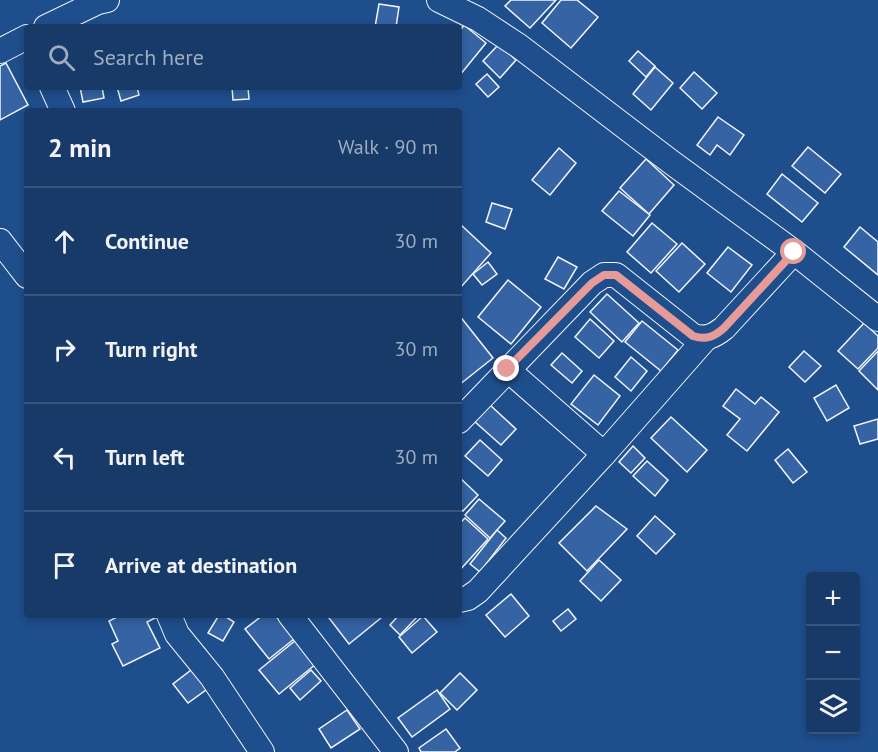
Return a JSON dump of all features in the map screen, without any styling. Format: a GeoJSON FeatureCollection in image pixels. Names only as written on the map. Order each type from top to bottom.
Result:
{"type":"FeatureCollection","features":[{"type":"Feature","properties":{"kind":"street"},"geometry":{"type":"LineString","coordinates":[[52,24],[107,0]]}},
{"type":"Feature","properties":{"kind":"street"},"geometry":{"type":"LineString","coordinates":[[439,0],[478,19],[519,46],[794,252],[878,319]]}},
{"type":"Feature","properties":{"kind":"street"},"geometry":{"type":"LineString","coordinates":[[0,51],[24,39]]}},
{"type":"Feature","properties":{"kind":"street"},"geometry":{"type":"LineString","coordinates":[[53,90],[62,108]]}},
{"type":"Feature","properties":{"kind":"street"},"geometry":{"type":"LineString","coordinates":[[0,241],[24,272]]}},
{"type":"Feature","properties":{"kind":"street"},"geometry":{"type":"LineString","coordinates":[[462,418],[592,283],[604,275],[616,275],[693,336],[706,338],[714,336],[724,328],[794,252]]}},
{"type":"Feature","properties":{"kind":"street"},"geometry":{"type":"LineString","coordinates":[[462,599],[478,591],[604,454],[706,338]]}},
{"type":"Feature","properties":{"kind":"street"},"geometry":{"type":"LineString","coordinates":[[507,369],[604,454]]}},
{"type":"Feature","properties":{"kind":"street"},"geometry":{"type":"LineString","coordinates":[[170,618],[177,634],[212,676],[262,752]]}},
{"type":"Feature","properties":{"kind":"street"},"geometry":{"type":"LineString","coordinates":[[292,618],[396,752]]}},
{"type":"Feature","properties":{"kind":"building"},"geometry":{"type":"Polygon","coordinates":[[[511,0],[556,0],[530,28],[505,6],[511,0]]]}},
{"type":"Feature","properties":{"kind":"building"},"geometry":{"type":"Polygon","coordinates":[[[561,0],[577,0],[598,17],[571,48],[542,23],[561,0]]]}},
{"type":"Feature","properties":{"kind":"building"},"geometry":{"type":"Polygon","coordinates":[[[379,4],[399,7],[396,24],[376,24],[379,4]]]}},
{"type":"Feature","properties":{"kind":"building"},"geometry":{"type":"Polygon","coordinates":[[[464,25],[486,43],[462,73],[462,28],[464,25]]]}},
{"type":"Feature","properties":{"kind":"building"},"geometry":{"type":"Polygon","coordinates":[[[499,44],[516,60],[500,78],[483,61],[499,44]]]}},
{"type":"Feature","properties":{"kind":"building"},"geometry":{"type":"Polygon","coordinates":[[[638,51],[655,66],[646,77],[629,61],[638,51]]]}},
{"type":"Feature","properties":{"kind":"building"},"geometry":{"type":"Polygon","coordinates":[[[6,63],[28,105],[0,120],[0,66],[6,63]]]}},
{"type":"Feature","properties":{"kind":"building"},"geometry":{"type":"Polygon","coordinates":[[[655,67],[673,83],[651,110],[633,94],[655,67]]]}},
{"type":"Feature","properties":{"kind":"building"},"geometry":{"type":"Polygon","coordinates":[[[694,72],[717,93],[702,109],[680,88],[694,72]]]}},
{"type":"Feature","properties":{"kind":"building"},"geometry":{"type":"Polygon","coordinates":[[[487,74],[499,87],[488,97],[476,84],[487,74]]]}},
{"type":"Feature","properties":{"kind":"building"},"geometry":{"type":"Polygon","coordinates":[[[81,90],[103,90],[104,98],[83,102],[81,90]]]}},
{"type":"Feature","properties":{"kind":"building"},"geometry":{"type":"Polygon","coordinates":[[[118,90],[138,90],[139,95],[121,101],[118,90]]]}},
{"type":"Feature","properties":{"kind":"building"},"geometry":{"type":"Polygon","coordinates":[[[232,90],[248,90],[249,99],[233,100],[232,90]]]}},
{"type":"Feature","properties":{"kind":"building"},"geometry":{"type":"Polygon","coordinates":[[[718,117],[744,135],[730,155],[717,145],[710,155],[697,145],[718,117]]]}},
{"type":"Feature","properties":{"kind":"building"},"geometry":{"type":"Polygon","coordinates":[[[808,147],[841,174],[825,193],[792,166],[808,147]]]}},
{"type":"Feature","properties":{"kind":"building"},"geometry":{"type":"Polygon","coordinates":[[[559,148],[576,163],[550,195],[532,180],[559,148]]]}},
{"type":"Feature","properties":{"kind":"building"},"geometry":{"type":"Polygon","coordinates":[[[646,159],[674,185],[649,214],[620,188],[646,159]]]}},
{"type":"Feature","properties":{"kind":"building"},"geometry":{"type":"Polygon","coordinates":[[[782,174],[818,203],[802,222],[767,194],[782,174]]]}},
{"type":"Feature","properties":{"kind":"building"},"geometry":{"type":"Polygon","coordinates":[[[619,191],[650,215],[633,236],[602,211],[619,191]]]}},
{"type":"Feature","properties":{"kind":"building"},"geometry":{"type":"Polygon","coordinates":[[[492,203],[512,209],[505,229],[486,222],[492,203]]]}},
{"type":"Feature","properties":{"kind":"building"},"geometry":{"type":"Polygon","coordinates":[[[652,223],[677,244],[651,273],[627,252],[652,223]]]}},
{"type":"Feature","properties":{"kind":"building"},"geometry":{"type":"Polygon","coordinates":[[[462,226],[491,253],[462,286],[462,226]]]}},
{"type":"Feature","properties":{"kind":"building"},"geometry":{"type":"Polygon","coordinates":[[[860,227],[878,242],[878,275],[844,247],[860,227]]]}},
{"type":"Feature","properties":{"kind":"building"},"geometry":{"type":"Polygon","coordinates":[[[682,243],[705,264],[679,292],[656,271],[682,243]]]}},
{"type":"Feature","properties":{"kind":"building"},"geometry":{"type":"Polygon","coordinates":[[[728,247],[752,265],[731,292],[707,273],[728,247]]]}},
{"type":"Feature","properties":{"kind":"building"},"geometry":{"type":"Polygon","coordinates":[[[558,257],[577,267],[564,289],[545,279],[558,257]]]}},
{"type":"Feature","properties":{"kind":"building"},"geometry":{"type":"Polygon","coordinates":[[[488,262],[497,274],[482,285],[473,274],[488,262]]]}},
{"type":"Feature","properties":{"kind":"building"},"geometry":{"type":"Polygon","coordinates":[[[508,280],[541,307],[511,344],[478,317],[508,280]]]}},
{"type":"Feature","properties":{"kind":"building"},"geometry":{"type":"Polygon","coordinates":[[[607,294],[639,323],[622,342],[590,312],[607,294]]]}},
{"type":"Feature","properties":{"kind":"building"},"geometry":{"type":"Polygon","coordinates":[[[462,319],[493,358],[462,383],[462,319]]]}},
{"type":"Feature","properties":{"kind":"building"},"geometry":{"type":"Polygon","coordinates":[[[590,319],[614,341],[599,358],[575,337],[590,319]]]}},
{"type":"Feature","properties":{"kind":"building"},"geometry":{"type":"Polygon","coordinates":[[[642,321],[678,350],[661,371],[625,342],[642,321]]]}},
{"type":"Feature","properties":{"kind":"building"},"geometry":{"type":"Polygon","coordinates":[[[864,323],[878,336],[878,348],[858,369],[838,351],[864,323]]]}},
{"type":"Feature","properties":{"kind":"building"},"geometry":{"type":"Polygon","coordinates":[[[804,351],[821,366],[805,382],[789,367],[804,351]]]}},
{"type":"Feature","properties":{"kind":"building"},"geometry":{"type":"Polygon","coordinates":[[[878,351],[878,390],[859,371],[878,351]]]}},
{"type":"Feature","properties":{"kind":"building"},"geometry":{"type":"Polygon","coordinates":[[[562,353],[582,371],[572,383],[551,365],[562,353]]]}},
{"type":"Feature","properties":{"kind":"building"},"geometry":{"type":"Polygon","coordinates":[[[631,357],[647,371],[631,391],[615,377],[631,357]]]}},
{"type":"Feature","properties":{"kind":"building"},"geometry":{"type":"Polygon","coordinates":[[[594,375],[620,396],[598,425],[571,404],[594,375]]]}},
{"type":"Feature","properties":{"kind":"building"},"geometry":{"type":"Polygon","coordinates":[[[836,385],[849,408],[827,421],[814,398],[836,385]]]}},
{"type":"Feature","properties":{"kind":"building"},"geometry":{"type":"Polygon","coordinates":[[[736,389],[755,404],[761,397],[779,412],[747,451],[727,435],[740,419],[723,406],[736,389]]]}},
{"type":"Feature","properties":{"kind":"building"},"geometry":{"type":"Polygon","coordinates":[[[490,405],[516,429],[501,445],[474,421],[490,405]]]}},
{"type":"Feature","properties":{"kind":"building"},"geometry":{"type":"Polygon","coordinates":[[[671,417],[707,450],[687,472],[651,438],[671,417]]]}},
{"type":"Feature","properties":{"kind":"building"},"geometry":{"type":"Polygon","coordinates":[[[878,419],[878,439],[860,444],[854,426],[878,419]]]}},
{"type":"Feature","properties":{"kind":"building"},"geometry":{"type":"Polygon","coordinates":[[[480,440],[502,460],[488,476],[465,456],[480,440]]]}},
{"type":"Feature","properties":{"kind":"building"},"geometry":{"type":"Polygon","coordinates":[[[633,446],[645,458],[631,473],[619,462],[633,446]]]}},
{"type":"Feature","properties":{"kind":"building"},"geometry":{"type":"Polygon","coordinates":[[[788,449],[807,472],[793,483],[775,460],[788,449]]]}},
{"type":"Feature","properties":{"kind":"building"},"geometry":{"type":"Polygon","coordinates":[[[647,461],[668,480],[655,496],[633,476],[647,461]]]}},
{"type":"Feature","properties":{"kind":"building"},"geometry":{"type":"Polygon","coordinates":[[[462,480],[478,495],[462,510],[462,480]]]}},
{"type":"Feature","properties":{"kind":"building"},"geometry":{"type":"Polygon","coordinates":[[[479,499],[505,521],[490,538],[465,515],[479,499]]]}},
{"type":"Feature","properties":{"kind":"building"},"geometry":{"type":"Polygon","coordinates":[[[596,506],[627,529],[587,571],[559,543],[596,506]]]}},
{"type":"Feature","properties":{"kind":"building"},"geometry":{"type":"Polygon","coordinates":[[[655,516],[675,534],[656,554],[637,536],[655,516]]]}},
{"type":"Feature","properties":{"kind":"building"},"geometry":{"type":"Polygon","coordinates":[[[465,518],[488,539],[462,568],[462,521],[465,518]]]}},
{"type":"Feature","properties":{"kind":"building"},"geometry":{"type":"Polygon","coordinates":[[[497,530],[506,538],[480,572],[470,564],[497,530]]]}},
{"type":"Feature","properties":{"kind":"building"},"geometry":{"type":"Polygon","coordinates":[[[599,560],[621,580],[601,601],[580,581],[599,560]]]}},
{"type":"Feature","properties":{"kind":"building"},"geometry":{"type":"Polygon","coordinates":[[[511,594],[529,616],[505,637],[486,615],[511,594]]]}},
{"type":"Feature","properties":{"kind":"building"},"geometry":{"type":"Polygon","coordinates":[[[568,609],[576,619],[561,631],[553,621],[568,609]]]}},
{"type":"Feature","properties":{"kind":"building"},"geometry":{"type":"Polygon","coordinates":[[[115,618],[155,618],[147,622],[160,648],[123,666],[112,644],[118,641],[109,621],[115,618]]]}},
{"type":"Feature","properties":{"kind":"building"},"geometry":{"type":"Polygon","coordinates":[[[217,618],[228,618],[234,622],[223,641],[208,633],[217,618]]]}},
{"type":"Feature","properties":{"kind":"building"},"geometry":{"type":"Polygon","coordinates":[[[259,618],[277,618],[294,639],[269,659],[245,629],[259,618]]]}},
{"type":"Feature","properties":{"kind":"building"},"geometry":{"type":"Polygon","coordinates":[[[329,618],[381,618],[349,644],[329,618]]]}},
{"type":"Feature","properties":{"kind":"building"},"geometry":{"type":"Polygon","coordinates":[[[396,618],[416,618],[400,635],[390,625],[396,618]]]}},
{"type":"Feature","properties":{"kind":"building"},"geometry":{"type":"Polygon","coordinates":[[[421,618],[425,618],[437,632],[412,653],[399,637],[421,618]]]}},
{"type":"Feature","properties":{"kind":"building"},"geometry":{"type":"Polygon","coordinates":[[[296,640],[316,664],[279,694],[259,670],[296,640]]]}},
{"type":"Feature","properties":{"kind":"building"},"geometry":{"type":"Polygon","coordinates":[[[195,667],[210,687],[188,703],[173,684],[195,667]]]}},
{"type":"Feature","properties":{"kind":"building"},"geometry":{"type":"Polygon","coordinates":[[[311,670],[321,681],[300,700],[290,688],[311,670]]]}},
{"type":"Feature","properties":{"kind":"building"},"geometry":{"type":"Polygon","coordinates":[[[460,673],[477,690],[457,710],[440,693],[460,673]]]}},
{"type":"Feature","properties":{"kind":"building"},"geometry":{"type":"Polygon","coordinates":[[[437,690],[450,709],[412,737],[398,718],[437,690]]]}},
{"type":"Feature","properties":{"kind":"building"},"geometry":{"type":"Polygon","coordinates":[[[347,710],[360,729],[331,748],[319,729],[347,710]]]}},
{"type":"Feature","properties":{"kind":"building"},"geometry":{"type":"Polygon","coordinates":[[[446,729],[460,748],[455,752],[421,752],[419,748],[446,729]]]}},
{"type":"Feature","properties":{"kind":"route"},"geometry":{"type":"LineString","coordinates":[[507,369],[592,283],[604,275],[616,275],[693,336],[706,338],[714,336],[724,328],[794,252]]}}]}
